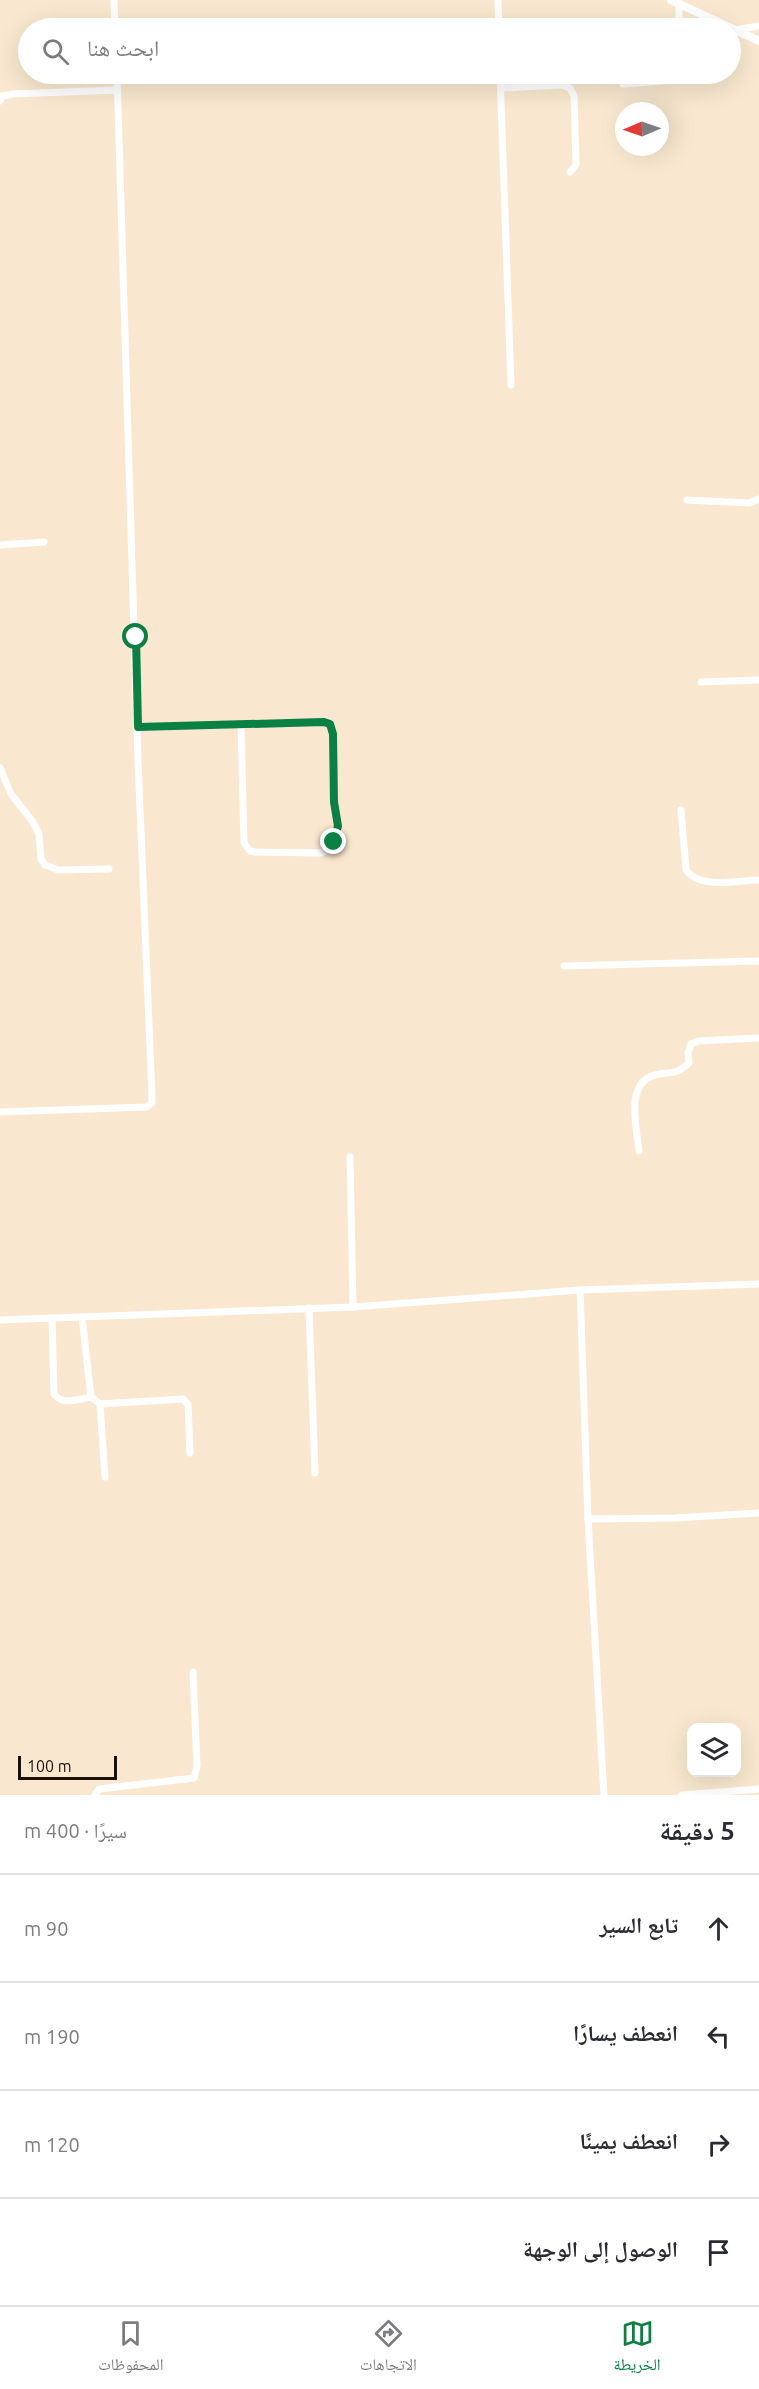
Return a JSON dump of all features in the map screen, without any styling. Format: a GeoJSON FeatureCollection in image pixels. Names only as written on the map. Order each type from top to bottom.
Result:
{"type":"FeatureCollection","features":[{"type":"Feature","properties":{"kind":"street"},"geometry":{"type":"LineString","coordinates":[[114,0],[115,18]]}},
{"type":"Feature","properties":{"kind":"street"},"geometry":{"type":"LineString","coordinates":[[498,0],[499,18]]}},
{"type":"Feature","properties":{"kind":"street"},"geometry":{"type":"LineString","coordinates":[[675,2],[677,18]]}},
{"type":"Feature","properties":{"kind":"street"},"geometry":{"type":"LineString","coordinates":[[675,2],[709,18]]}},
{"type":"Feature","properties":{"kind":"street"},"geometry":{"type":"LineString","coordinates":[[741,29],[759,26]]}},
{"type":"Feature","properties":{"kind":"street"},"geometry":{"type":"LineString","coordinates":[[741,33],[759,41]]}},
{"type":"Feature","properties":{"kind":"street"},"geometry":{"type":"LineString","coordinates":[[0,1112],[146,1107],[152,1103],[117,84]]}},
{"type":"Feature","properties":{"kind":"street"},"geometry":{"type":"LineString","coordinates":[[501,84],[511,385]]}},
{"type":"Feature","properties":{"kind":"street"},"geometry":{"type":"LineString","coordinates":[[501,88],[562,85],[570,88],[574,96],[576,165],[570,172]]}},
{"type":"Feature","properties":{"kind":"street"},"geometry":{"type":"LineString","coordinates":[[0,101],[2,96],[12,94],[117,90]]}},
{"type":"Feature","properties":{"kind":"street"},"geometry":{"type":"LineString","coordinates":[[687,500],[749,503],[759,499]]}},
{"type":"Feature","properties":{"kind":"street"},"geometry":{"type":"LineString","coordinates":[[0,545],[44,542]]}},
{"type":"Feature","properties":{"kind":"street"},"geometry":{"type":"LineString","coordinates":[[701,682],[759,680]]}},
{"type":"Feature","properties":{"kind":"street"},"geometry":{"type":"LineString","coordinates":[[138,727],[324,722],[330,724],[333,734],[334,802],[338,835],[329,849],[321,853],[293,853],[255,852],[246,848],[241,725]]}},
{"type":"Feature","properties":{"kind":"street"},"geometry":{"type":"LineString","coordinates":[[0,768],[11,794],[33,822],[39,834],[41,859],[45,865],[58,870],[109,869]]}},
{"type":"Feature","properties":{"kind":"street"},"geometry":{"type":"LineString","coordinates":[[681,810],[686,870],[690,876],[700,882],[759,880]]}},
{"type":"Feature","properties":{"kind":"street"},"geometry":{"type":"LineString","coordinates":[[564,966],[759,961]]}},
{"type":"Feature","properties":{"kind":"street"},"geometry":{"type":"LineString","coordinates":[[639,1151],[634,1105],[638,1087],[651,1076],[679,1072],[689,1063],[688,1053],[691,1044],[698,1041],[759,1038]]}},
{"type":"Feature","properties":{"kind":"street"},"geometry":{"type":"LineString","coordinates":[[350,1157],[353,1307]]}},
{"type":"Feature","properties":{"kind":"street"},"geometry":{"type":"LineString","coordinates":[[0,1320],[353,1307],[580,1290],[759,1284]]}},
{"type":"Feature","properties":{"kind":"street"},"geometry":{"type":"LineString","coordinates":[[580,1290],[588,1519],[604,1795]]}},
{"type":"Feature","properties":{"kind":"street"},"geometry":{"type":"LineString","coordinates":[[309,1308],[315,1473]]}},
{"type":"Feature","properties":{"kind":"street"},"geometry":{"type":"LineString","coordinates":[[82,1317],[91,1397],[100,1404],[183,1399],[188,1404],[190,1453]]}},
{"type":"Feature","properties":{"kind":"street"},"geometry":{"type":"LineString","coordinates":[[52,1318],[54,1394],[58,1400],[64,1402],[91,1397]]}},
{"type":"Feature","properties":{"kind":"street"},"geometry":{"type":"LineString","coordinates":[[100,1404],[105,1478]]}},
{"type":"Feature","properties":{"kind":"street"},"geometry":{"type":"LineString","coordinates":[[588,1519],[675,1518],[759,1513]]}},
{"type":"Feature","properties":{"kind":"street"},"geometry":{"type":"LineString","coordinates":[[95,1795],[99,1790],[194,1778],[197,1766],[193,1672]]}},
{"type":"Feature","properties":{"kind":"street"},"geometry":{"type":"LineString","coordinates":[[682,1795],[759,1789]]}},
{"type":"Feature","properties":{"kind":"route"},"geometry":{"type":"LineString","coordinates":[[136,637],[138,727],[324,722],[330,724],[333,734],[334,802],[338,826],[338,835],[334,842]]}}]}
